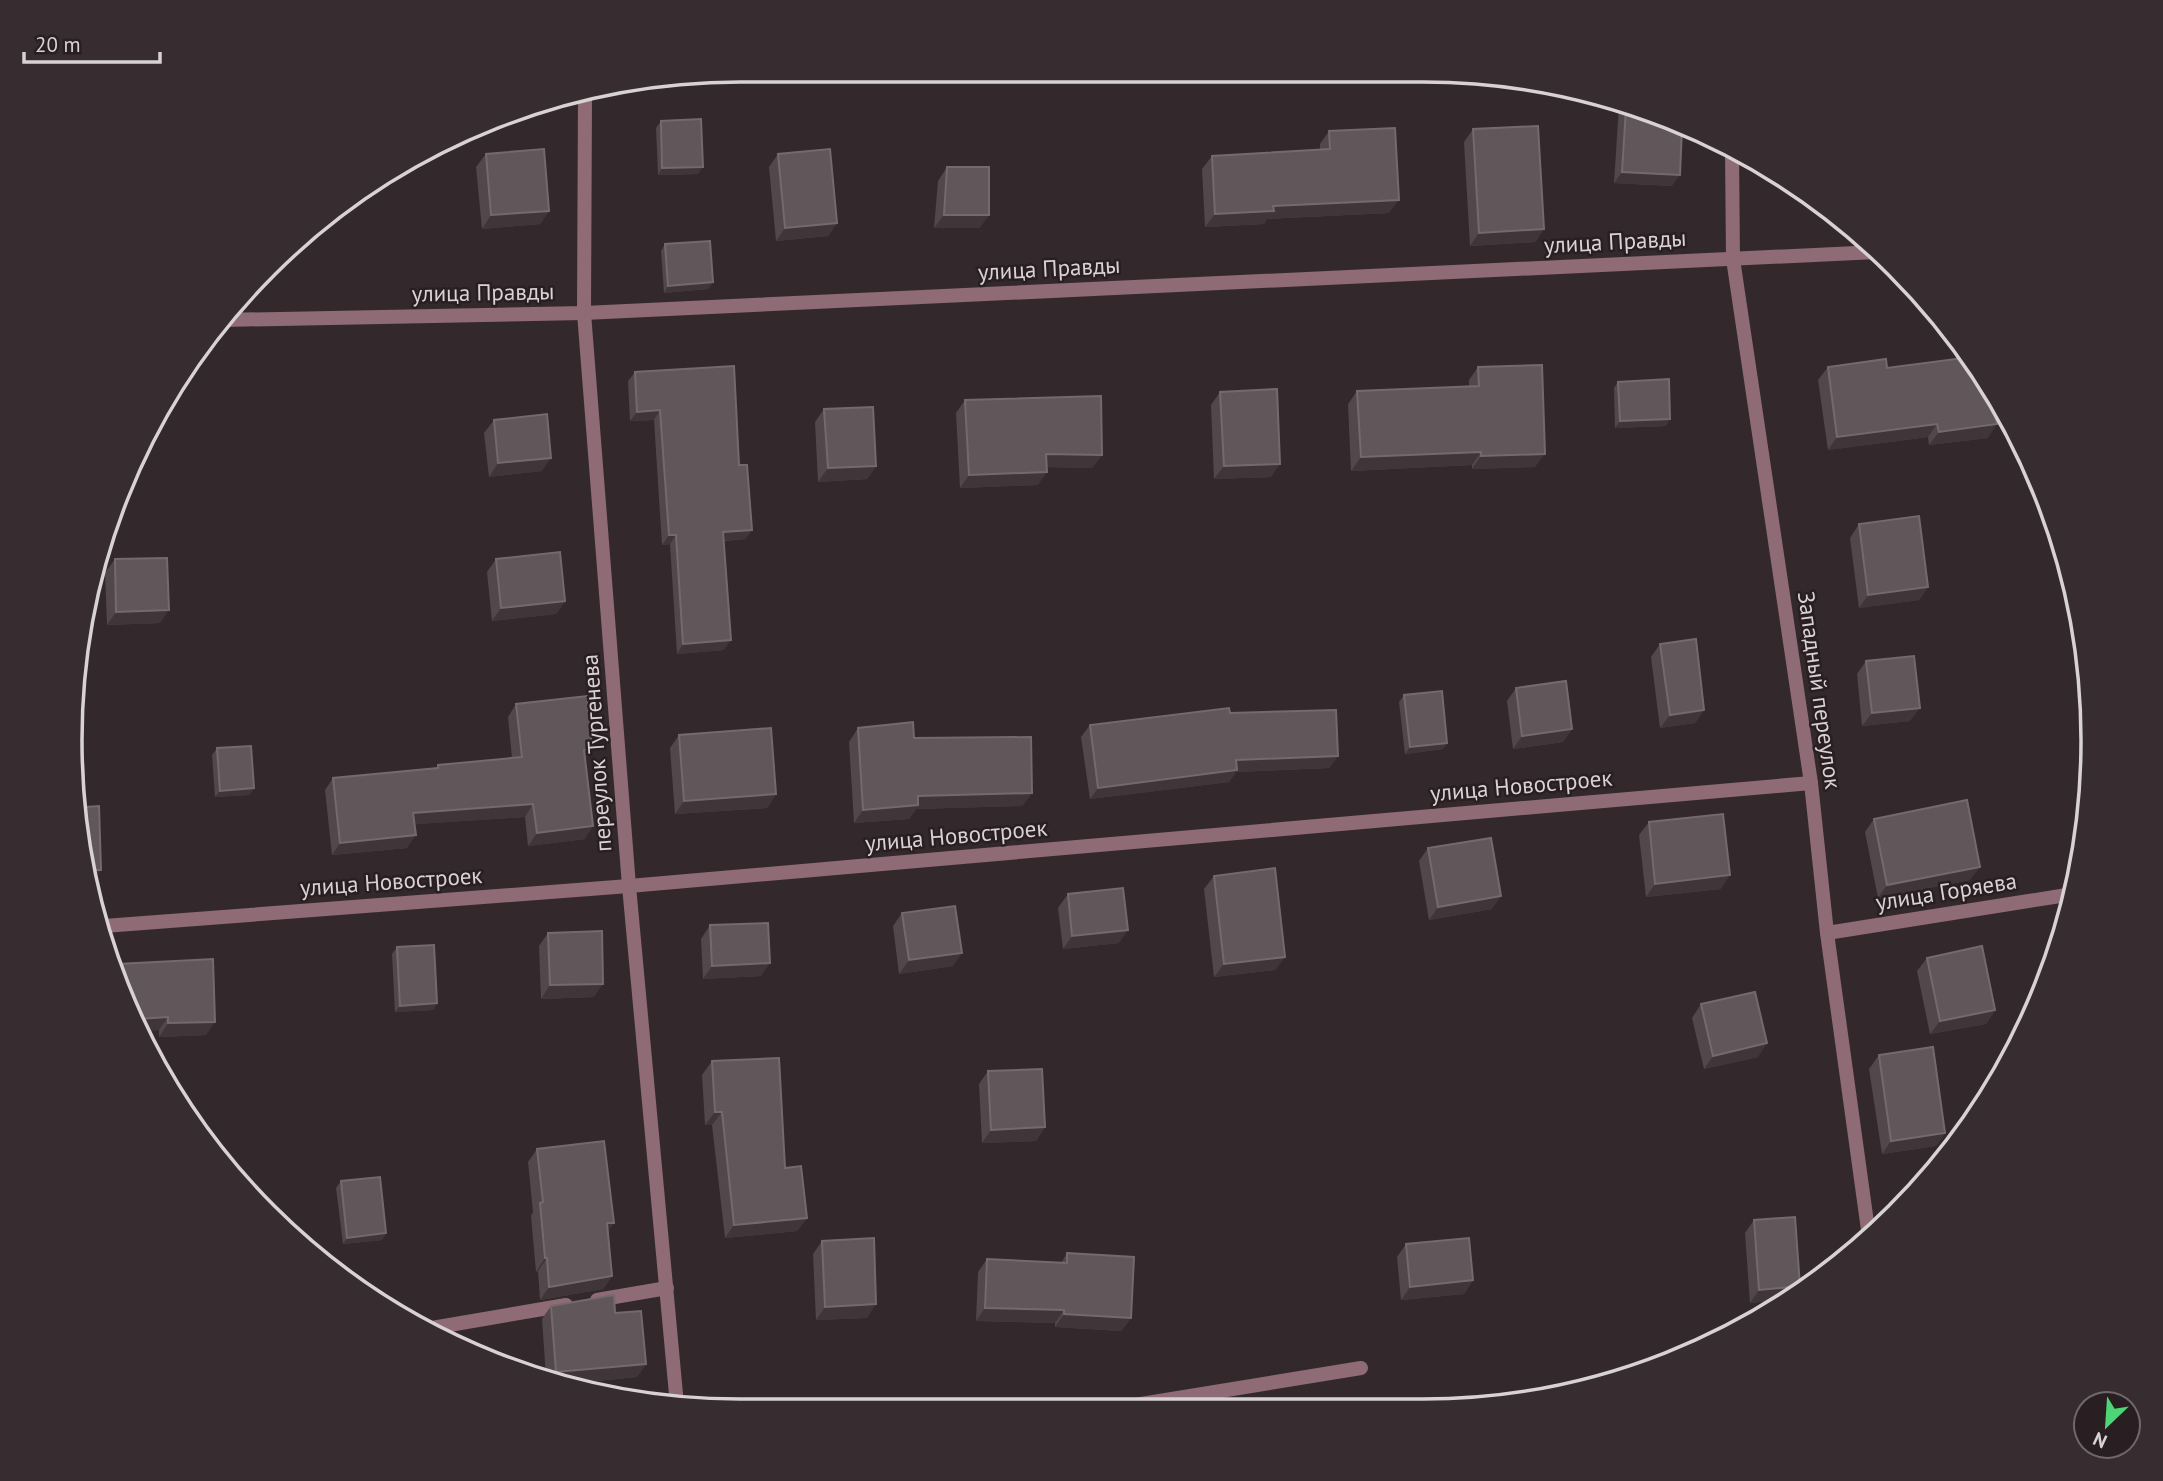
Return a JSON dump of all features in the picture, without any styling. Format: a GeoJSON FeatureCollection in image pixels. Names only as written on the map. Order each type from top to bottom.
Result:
{"type":"FeatureCollection","features":[{"type":"Feature","properties":{"kind":"street","name":"переулок Тургенева"},"geometry":{"type":"LineString","coordinates":[[585,101],[584,313],[629,886],[676,1395]]}},
{"type":"Feature","properties":{"kind":"street","name":"Западный переулок"},"geometry":{"type":"LineString","coordinates":[[1732,160],[1733,259],[1811,783],[1827,933],[1867,1225]]}},
{"type":"Feature","properties":{"kind":"street","name":"улица Правды"},"geometry":{"type":"LineString","coordinates":[[235,320],[584,313],[1864,253]]}},
{"type":"Feature","properties":{"kind":"street","name":"улица Новостроек"},"geometry":{"type":"LineString","coordinates":[[109,926],[629,886],[1811,783]]}},
{"type":"Feature","properties":{"kind":"street","name":"улица Горяева"},"geometry":{"type":"LineString","coordinates":[[1827,933],[2062,896]]}},
{"type":"Feature","properties":{"kind":"street"},"geometry":{"type":"LineString","coordinates":[[441,1327],[667,1288]]}},
{"type":"Feature","properties":{"kind":"street"},"geometry":{"type":"LineString","coordinates":[[1171,1399],[1361,1368]]}},
{"type":"Feature","properties":{"kind":"building"},"geometry":{"type":"Polygon","coordinates":[[[1626,115],[1682,135],[1680,175],[1622,172],[1626,115]]]}},
{"type":"Feature","properties":{"kind":"building"},"geometry":{"type":"Polygon","coordinates":[[[701,119],[703,167],[662,168],[661,121],[701,119]]]}},
{"type":"Feature","properties":{"kind":"building"},"geometry":{"type":"Polygon","coordinates":[[[1538,126],[1544,229],[1479,233],[1473,129],[1538,126]]]}},
{"type":"Feature","properties":{"kind":"building"},"geometry":{"type":"Polygon","coordinates":[[[1395,128],[1399,200],[1273,206],[1274,211],[1215,214],[1212,156],[1330,149],[1329,131],[1395,128]]]}},
{"type":"Feature","properties":{"kind":"building"},"geometry":{"type":"Polygon","coordinates":[[[544,149],[549,211],[491,215],[486,154],[544,149]]]}},
{"type":"Feature","properties":{"kind":"building"},"geometry":{"type":"Polygon","coordinates":[[[830,149],[837,223],[785,228],[778,154],[830,149]]]}},
{"type":"Feature","properties":{"kind":"building"},"geometry":{"type":"Polygon","coordinates":[[[947,167],[989,167],[989,215],[944,215],[947,167]]]}},
{"type":"Feature","properties":{"kind":"building"},"geometry":{"type":"Polygon","coordinates":[[[710,241],[713,282],[668,286],[665,244],[710,241]]]}},
{"type":"Feature","properties":{"kind":"building"},"geometry":{"type":"Polygon","coordinates":[[[1886,359],[1887,368],[1958,359],[1993,411],[1997,424],[1939,432],[1937,424],[1837,437],[1828,367],[1886,359]]]}},
{"type":"Feature","properties":{"kind":"building"},"geometry":{"type":"Polygon","coordinates":[[[1542,365],[1545,454],[1481,456],[1481,452],[1361,457],[1357,391],[1479,386],[1478,367],[1542,365]]]}},
{"type":"Feature","properties":{"kind":"building"},"geometry":{"type":"Polygon","coordinates":[[[734,366],[739,465],[747,465],[752,530],[723,532],[731,640],[683,644],[676,535],[669,535],[660,410],[637,412],[635,372],[734,366]]]}},
{"type":"Feature","properties":{"kind":"building"},"geometry":{"type":"Polygon","coordinates":[[[1669,379],[1670,419],[1620,421],[1618,382],[1669,379]]]}},
{"type":"Feature","properties":{"kind":"building"},"geometry":{"type":"Polygon","coordinates":[[[1277,389],[1280,464],[1224,466],[1220,392],[1277,389]]]}},
{"type":"Feature","properties":{"kind":"building"},"geometry":{"type":"Polygon","coordinates":[[[1101,396],[1102,455],[1046,454],[1047,472],[969,475],[965,400],[1101,396]]]}},
{"type":"Feature","properties":{"kind":"building"},"geometry":{"type":"Polygon","coordinates":[[[873,407],[876,466],[828,468],[824,409],[873,407]]]}},
{"type":"Feature","properties":{"kind":"building"},"geometry":{"type":"Polygon","coordinates":[[[547,414],[551,458],[498,463],[494,420],[547,414]]]}},
{"type":"Feature","properties":{"kind":"building"},"geometry":{"type":"Polygon","coordinates":[[[1919,516],[1928,587],[1868,595],[1859,524],[1919,516]]]}},
{"type":"Feature","properties":{"kind":"building"},"geometry":{"type":"Polygon","coordinates":[[[560,552],[565,601],[501,608],[496,559],[560,552]]]}},
{"type":"Feature","properties":{"kind":"building"},"geometry":{"type":"Polygon","coordinates":[[[167,558],[169,610],[116,612],[115,559],[167,558]]]}},
{"type":"Feature","properties":{"kind":"building"},"geometry":{"type":"Polygon","coordinates":[[[1696,639],[1704,710],[1670,715],[1660,644],[1696,639]]]}},
{"type":"Feature","properties":{"kind":"building"},"geometry":{"type":"Polygon","coordinates":[[[1914,656],[1920,708],[1872,713],[1866,661],[1914,656]]]}},
{"type":"Feature","properties":{"kind":"building"},"geometry":{"type":"Polygon","coordinates":[[[1566,681],[1572,729],[1522,736],[1516,688],[1566,681]]]}},
{"type":"Feature","properties":{"kind":"building"},"geometry":{"type":"Polygon","coordinates":[[[1442,691],[1447,743],[1410,747],[1404,695],[1442,691]]]}},
{"type":"Feature","properties":{"kind":"building"},"geometry":{"type":"Polygon","coordinates":[[[587,696],[592,749],[584,750],[593,826],[537,833],[533,804],[413,813],[416,835],[340,843],[333,778],[522,757],[516,704],[587,696]]]}},
{"type":"Feature","properties":{"kind":"building"},"geometry":{"type":"Polygon","coordinates":[[[1229,708],[1230,713],[1336,710],[1338,756],[1236,760],[1237,770],[1098,788],[1090,725],[1229,708]]]}},
{"type":"Feature","properties":{"kind":"building"},"geometry":{"type":"Polygon","coordinates":[[[913,722],[914,738],[1031,737],[1032,793],[918,796],[918,805],[863,810],[858,728],[913,722]]]}},
{"type":"Feature","properties":{"kind":"building"},"geometry":{"type":"Polygon","coordinates":[[[771,728],[776,794],[684,801],[679,735],[771,728]]]}},
{"type":"Feature","properties":{"kind":"building"},"geometry":{"type":"Polygon","coordinates":[[[251,746],[254,788],[220,791],[217,748],[251,746]]]}},
{"type":"Feature","properties":{"kind":"building"},"geometry":{"type":"Polygon","coordinates":[[[1967,800],[1980,867],[1887,885],[1874,819],[1967,800]]]}},
{"type":"Feature","properties":{"kind":"building"},"geometry":{"type":"Polygon","coordinates":[[[99,806],[101,870],[95,869],[86,807],[99,806]]]}},
{"type":"Feature","properties":{"kind":"building"},"geometry":{"type":"Polygon","coordinates":[[[1723,814],[1730,875],[1655,884],[1649,822],[1723,814]]]}},
{"type":"Feature","properties":{"kind":"building"},"geometry":{"type":"Polygon","coordinates":[[[1491,838],[1501,896],[1438,907],[1428,848],[1491,838]]]}},
{"type":"Feature","properties":{"kind":"building"},"geometry":{"type":"Polygon","coordinates":[[[1275,868],[1285,957],[1224,964],[1214,876],[1275,868]]]}},
{"type":"Feature","properties":{"kind":"building"},"geometry":{"type":"Polygon","coordinates":[[[1123,888],[1128,930],[1072,936],[1068,894],[1123,888]]]}},
{"type":"Feature","properties":{"kind":"building"},"geometry":{"type":"Polygon","coordinates":[[[955,906],[962,953],[909,960],[902,913],[955,906]]]}},
{"type":"Feature","properties":{"kind":"building"},"geometry":{"type":"Polygon","coordinates":[[[768,923],[770,963],[712,966],[710,925],[768,923]]]}},
{"type":"Feature","properties":{"kind":"building"},"geometry":{"type":"Polygon","coordinates":[[[602,931],[603,984],[550,985],[548,933],[602,931]]]}},
{"type":"Feature","properties":{"kind":"building"},"geometry":{"type":"Polygon","coordinates":[[[434,945],[437,1003],[400,1006],[397,947],[434,945]]]}},
{"type":"Feature","properties":{"kind":"building"},"geometry":{"type":"Polygon","coordinates":[[[1982,946],[1995,1010],[1940,1021],[1927,958],[1982,946]]]}},
{"type":"Feature","properties":{"kind":"building"},"geometry":{"type":"Polygon","coordinates":[[[213,959],[215,1022],[168,1023],[168,1017],[144,1019],[121,964],[213,959]]]}},
{"type":"Feature","properties":{"kind":"building"},"geometry":{"type":"Polygon","coordinates":[[[1755,992],[1767,1043],[1713,1056],[1701,1004],[1755,992]]]}},
{"type":"Feature","properties":{"kind":"building"},"geometry":{"type":"Polygon","coordinates":[[[1933,1047],[1945,1133],[1891,1141],[1879,1055],[1933,1047]]]}},
{"type":"Feature","properties":{"kind":"building"},"geometry":{"type":"Polygon","coordinates":[[[779,1058],[785,1168],[801,1166],[807,1218],[734,1225],[722,1112],[715,1112],[712,1061],[779,1058]]]}},
{"type":"Feature","properties":{"kind":"building"},"geometry":{"type":"Polygon","coordinates":[[[1042,1069],[1045,1127],[991,1130],[988,1071],[1042,1069]]]}},
{"type":"Feature","properties":{"kind":"building"},"geometry":{"type":"Polygon","coordinates":[[[604,1141],[614,1223],[607,1223],[612,1276],[549,1287],[537,1149],[604,1141]]]}},
{"type":"Feature","properties":{"kind":"building"},"geometry":{"type":"Polygon","coordinates":[[[380,1177],[386,1233],[347,1238],[341,1181],[380,1177]]]}},
{"type":"Feature","properties":{"kind":"building"},"geometry":{"type":"Polygon","coordinates":[[[1795,1217],[1800,1280],[1789,1287],[1759,1290],[1754,1220],[1795,1217]]]}},
{"type":"Feature","properties":{"kind":"building"},"geometry":{"type":"Polygon","coordinates":[[[874,1238],[876,1304],[825,1307],[822,1241],[874,1238]]]}},
{"type":"Feature","properties":{"kind":"building"},"geometry":{"type":"Polygon","coordinates":[[[1469,1238],[1473,1280],[1410,1287],[1406,1244],[1469,1238]]]}},
{"type":"Feature","properties":{"kind":"building"},"geometry":{"type":"Polygon","coordinates":[[[1067,1253],[1134,1257],[1131,1318],[1064,1314],[1064,1310],[985,1308],[987,1259],[1067,1263],[1067,1253]]]}},
{"type":"Feature","properties":{"kind":"building"},"geometry":{"type":"Polygon","coordinates":[[[614,1295],[615,1313],[641,1311],[646,1364],[556,1372],[551,1306],[614,1295]]]}}]}
